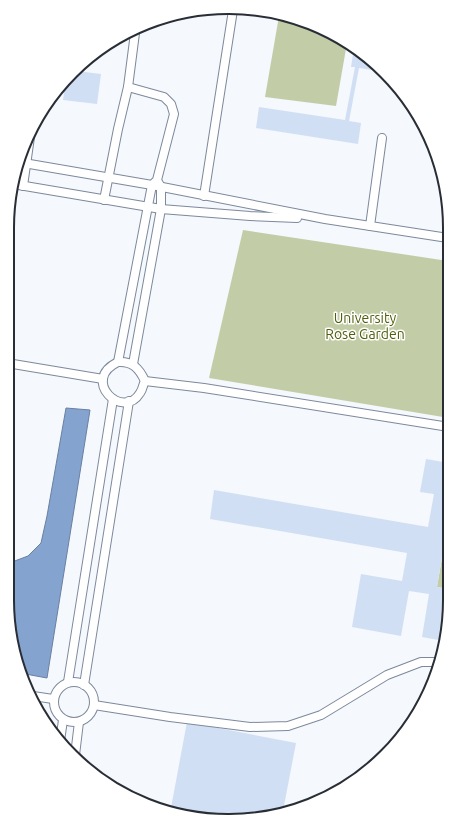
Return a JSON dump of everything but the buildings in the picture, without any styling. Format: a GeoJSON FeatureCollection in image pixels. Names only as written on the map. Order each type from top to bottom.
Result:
{"type":"FeatureCollection","features":[{"type":"Feature","properties":{"kind":"lane"},"geometry":{"type":"LineString","coordinates":[[204,196],[232,14]]}},
{"type":"Feature","properties":{"kind":"lane"},"geometry":{"type":"LineString","coordinates":[[104,200],[128,87],[135,36]]}},
{"type":"Feature","properties":{"kind":"lane"},"geometry":{"type":"LineString","coordinates":[[118,362],[148,207],[157,184],[174,114],[171,104],[164,97],[128,87]]}},
{"type":"Feature","properties":{"kind":"lane"},"geometry":{"type":"LineString","coordinates":[[370,226],[382,138]]}},
{"type":"Feature","properties":{"kind":"lane"},"geometry":{"type":"LineString","coordinates":[[24,163],[157,184],[204,196],[325,220],[443,237]]}},
{"type":"Feature","properties":{"kind":"lane"},"geometry":{"type":"LineString","coordinates":[[22,170],[22,186]]}},
{"type":"Feature","properties":{"kind":"lane"},"geometry":{"type":"LineString","coordinates":[[133,364],[161,209],[157,184]]}},
{"type":"Feature","properties":{"kind":"lane"},"geometry":{"type":"LineString","coordinates":[[18,185],[161,209],[325,220]]}},
{"type":"Feature","properties":{"kind":"lane"},"geometry":{"type":"LineString","coordinates":[[118,362],[133,364],[139,370],[145,381],[141,392],[136,398],[129,402],[120,402],[113,399],[107,394],[104,387],[103,379],[106,370],[118,362]]}},
{"type":"Feature","properties":{"kind":"lane"},"geometry":{"type":"LineString","coordinates":[[14,364],[103,379]]}},
{"type":"Feature","properties":{"kind":"lane"},"geometry":{"type":"LineString","coordinates":[[145,381],[204,388],[443,426]]}},
{"type":"Feature","properties":{"kind":"lane"},"geometry":{"type":"LineString","coordinates":[[68,682],[113,399]]}},
{"type":"Feature","properties":{"kind":"lane"},"geometry":{"type":"LineString","coordinates":[[84,685],[129,402]]}},
{"type":"Feature","properties":{"kind":"lane"},"geometry":{"type":"LineString","coordinates":[[94,705],[170,717],[250,727],[288,726],[321,714],[387,675],[422,662],[434,662]]}},
{"type":"Feature","properties":{"kind":"lane"},"geometry":{"type":"LineString","coordinates":[[68,682],[76,682],[84,685],[90,690],[93,696],[94,705],[91,713],[80,722],[63,720],[57,714],[54,707],[53,699],[57,691],[61,686],[68,682]]}},
{"type":"Feature","properties":{"kind":"lane"},"geometry":{"type":"LineString","coordinates":[[38,697],[53,699]]}},
{"type":"Feature","properties":{"kind":"lane"},"geometry":{"type":"LineString","coordinates":[[61,734],[63,720]]}},
{"type":"Feature","properties":{"kind":"lane"},"geometry":{"type":"LineString","coordinates":[[75,749],[80,722]]}},
{"type":"Feature","properties":{"kind":"green space"},"geometry":{"type":"Polygon","coordinates":[[[278,20],[311,30],[346,49],[336,106],[265,97],[278,20]]]}},
{"type":"Feature","properties":{"kind":"green space","name":"University Rose Garden"},"geometry":{"type":"Polygon","coordinates":[[[243,230],[443,260],[443,417],[209,378],[243,230]]]}},
{"type":"Feature","properties":{"kind":"green space"},"geometry":{"type":"Polygon","coordinates":[[[443,552],[443,588],[437,587],[443,552]]]}},
{"type":"Feature","properties":{"kind":"water"},"geometry":{"type":"Polygon","coordinates":[[[66,408],[90,410],[47,678],[27,674],[21,655],[14,614],[14,561],[28,556],[41,543],[66,408]]]}}]}
